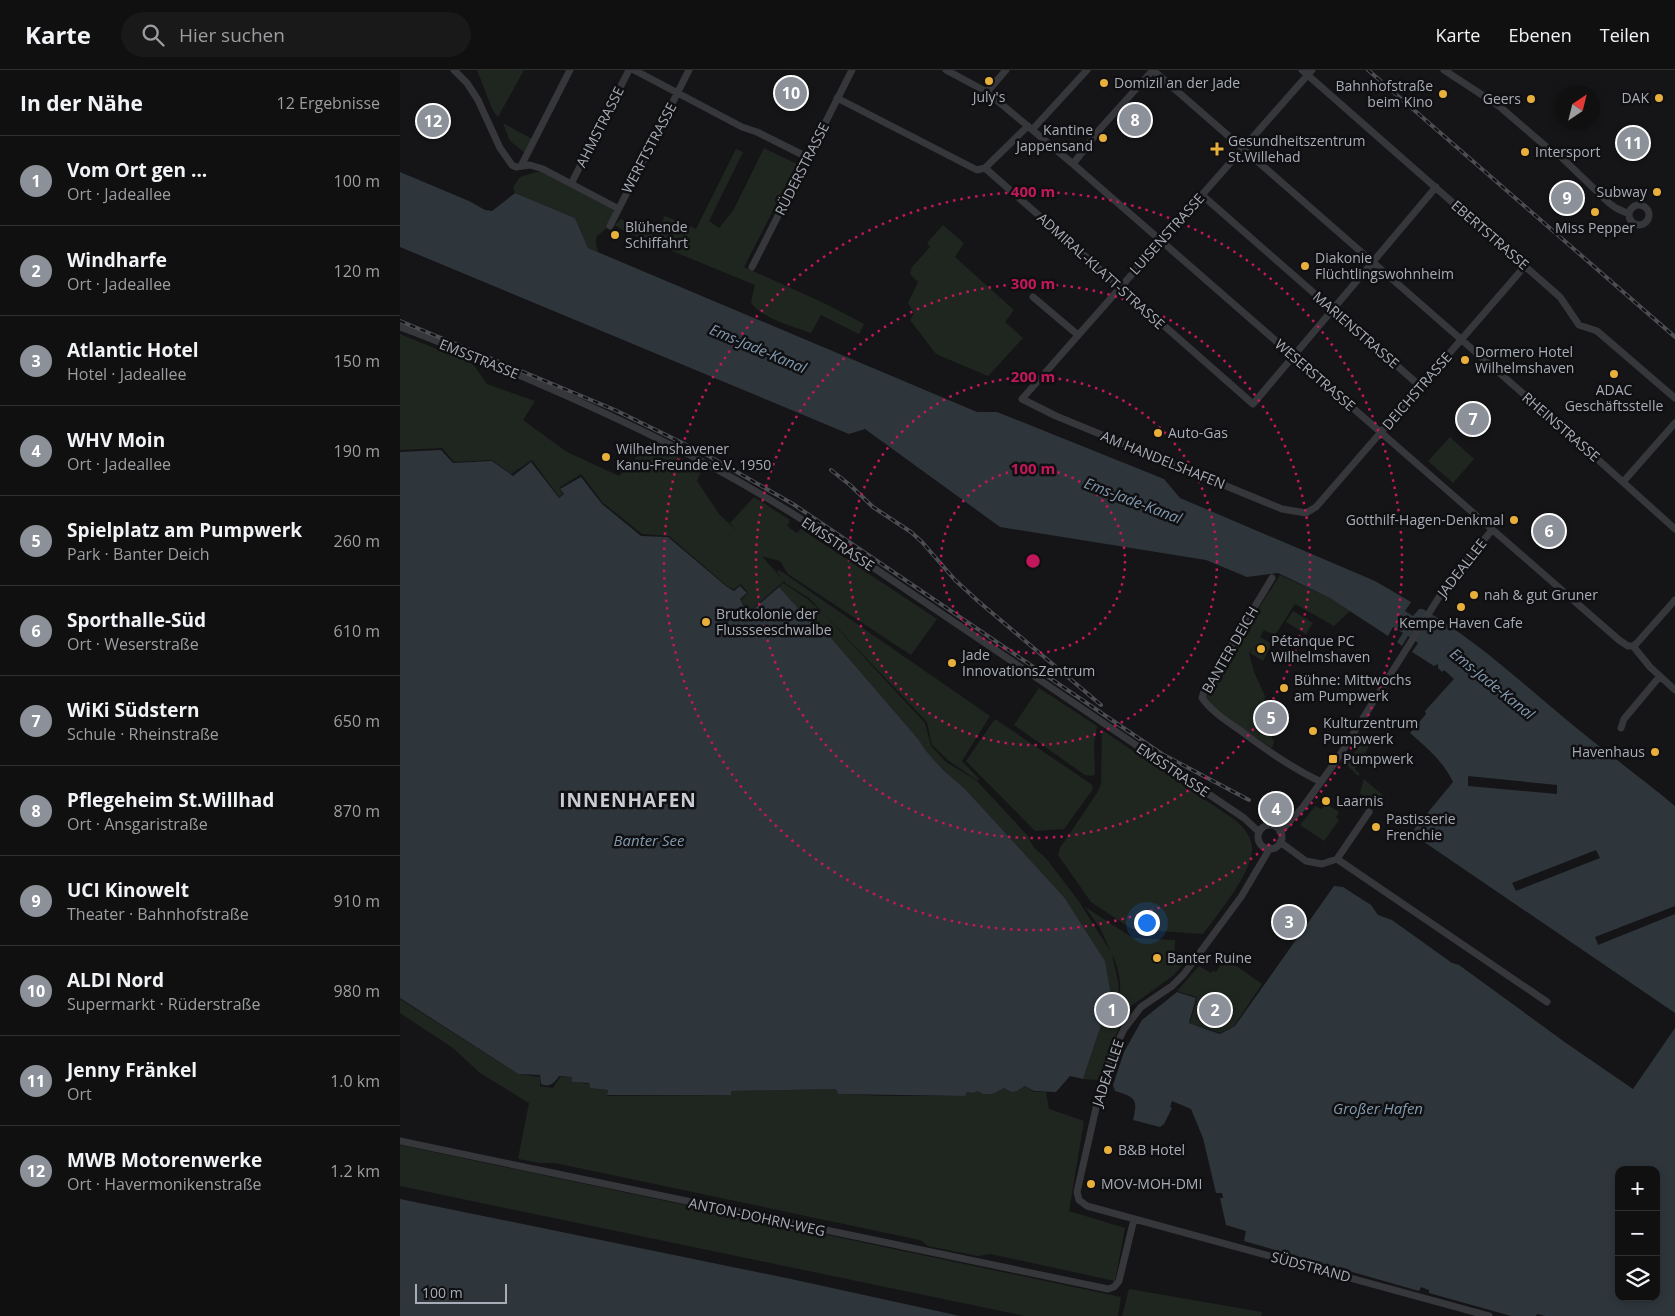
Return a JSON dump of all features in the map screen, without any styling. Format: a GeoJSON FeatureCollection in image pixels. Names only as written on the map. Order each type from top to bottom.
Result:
{"type":"FeatureCollection","features":[{"type":"Feature","properties":{"kind":"street"},"geometry":{"type":"LineString","coordinates":[[454,70],[467,83],[478,100],[494,137],[505,157],[512,165],[543,169],[617,208]]}},
{"type":"Feature","properties":{"kind":"street"},"geometry":{"type":"LineString","coordinates":[[521,166],[570,70]]}},
{"type":"Feature","properties":{"kind":"street","name":"AHMSTRASSE"},"geometry":{"type":"LineString","coordinates":[[571,184],[629,70]]}},
{"type":"Feature","properties":{"kind":"street"},"geometry":{"type":"LineString","coordinates":[[634,70],[742,128],[757,132],[807,157]]}},
{"type":"Feature","properties":{"kind":"street","name":"WERFTSTRASSE"},"geometry":{"type":"LineString","coordinates":[[610,226],[617,208],[690,70]]}},
{"type":"Feature","properties":{"kind":"street","name":"RÜDERSTRASSE"},"geometry":{"type":"LineString","coordinates":[[752,267],[852,70]]}},
{"type":"Feature","properties":{"kind":"street","name":"WESERSTRASSE"},"geometry":{"type":"LineString","coordinates":[[946,70],[987,92],[1162,240],[1619,640],[1628,646],[1633,646],[1642,658],[1675,690]]}},
{"type":"Feature","properties":{"kind":"street"},"geometry":{"type":"LineString","coordinates":[[987,92],[1006,70]]}},
{"type":"Feature","properties":{"kind":"street"},"geometry":{"type":"LineString","coordinates":[[985,168],[1030,128],[1087,70]]}},
{"type":"Feature","properties":{"kind":"street"},"geometry":{"type":"LineString","coordinates":[[1072,164],[1100,129],[1153,70]]}},
{"type":"Feature","properties":{"kind":"street","name":"RHEINSTRASSE"},"geometry":{"type":"LineString","coordinates":[[1153,70],[1675,529]]}},
{"type":"Feature","properties":{"kind":"street"},"geometry":{"type":"LineString","coordinates":[[1444,70],[1499,106],[1550,150],[1559,155],[1616,208],[1629,214]]}},
{"type":"Feature","properties":{"kind":"street","name":"LUISENSTRASSE"},"geometry":{"type":"LineString","coordinates":[[1022,399],[1202,195],[1307,72]]}},
{"type":"Feature","properties":{"kind":"street","name":"EBERTSTRASSE"},"geometry":{"type":"LineString","coordinates":[[1307,72],[1563,300],[1579,325],[1597,331],[1675,398]]}},
{"type":"Feature","properties":{"kind":"street","name":"ADMIRAL-KLATT-STRASSE"},"geometry":{"type":"LineString","coordinates":[[837,98],[977,170],[985,168],[1119,288],[1253,404],[1293,356]]}},
{"type":"Feature","properties":{"kind":"street"},"geometry":{"type":"LineString","coordinates":[[1293,356],[1436,187]]}},
{"type":"Feature","properties":{"kind":"street","name":"MARIENSTRASSE"},"geometry":{"type":"LineString","coordinates":[[1202,195],[1420,386]]}},
{"type":"Feature","properties":{"kind":"street","name":"DEICHSTRASSE"},"geometry":{"type":"LineString","coordinates":[[1306,513],[1316,507],[1525,266]]}},
{"type":"Feature","properties":{"kind":"street"},"geometry":{"type":"LineString","coordinates":[[1033,297],[1078,335]]}},
{"type":"Feature","properties":{"kind":"street","name":"EMSSTRASSE"},"geometry":{"type":"LineString","coordinates":[[400,326],[575,399],[677,447],[724,472],[812,526],[1262,829]]}},
{"type":"Feature","properties":{"kind":"street","name":"AM HANDELSHAFEN"},"geometry":{"type":"LineString","coordinates":[[1022,399],[1056,416],[1282,509],[1306,513]]}},
{"type":"Feature","properties":{"kind":"street"},"geometry":{"type":"LineString","coordinates":[[1623,482],[1675,424]]}},
{"type":"Feature","properties":{"kind":"street","name":"JADEALLEE"},"geometry":{"type":"LineString","coordinates":[[1321,782],[1354,735],[1446,586],[1492,530]]}},
{"type":"Feature","properties":{"kind":"street","name":"BANTER DEICH"},"geometry":{"type":"LineString","coordinates":[[1272,578],[1204,691],[1202,698],[1210,708],[1262,746],[1288,764],[1321,782]]}},
{"type":"Feature","properties":{"kind":"street"},"geometry":{"type":"LineString","coordinates":[[1633,646],[1675,600]]}},
{"type":"Feature","properties":{"kind":"street"},"geometry":{"type":"LineString","coordinates":[[1621,728],[1624,719],[1660,676]]}},
{"type":"Feature","properties":{"kind":"street"},"geometry":{"type":"LineString","coordinates":[[1278,830],[1303,807],[1321,782]]}},
{"type":"Feature","properties":{"kind":"street"},"geometry":{"type":"LineString","coordinates":[[1280,842],[1270,848],[1262,846],[1258,839],[1262,829],[1270,825],[1278,830],[1280,842],[1306,861],[1322,864],[1337,859],[1369,812]]}},
{"type":"Feature","properties":{"kind":"street","name":"JADEALLEE"},"geometry":{"type":"LineString","coordinates":[[1260,864],[1262,846]]}},
{"type":"Feature","properties":{"kind":"street","name":"JADEALLEE"},"geometry":{"type":"LineString","coordinates":[[1134,1219],[1087,1206],[1077,1196],[1097,1103],[1111,1057],[1124,1029],[1136,1013],[1147,1002],[1172,986],[1184,974],[1241,897],[1270,848]]}},
{"type":"Feature","properties":{"kind":"street"},"geometry":{"type":"LineString","coordinates":[[1337,859],[1548,1002]]}},
{"type":"Feature","properties":{"kind":"street","name":"ANTON-DOHRN-WEG"},"geometry":{"type":"LineString","coordinates":[[400,1141],[1108,1289],[1114,1287],[1119,1281],[1134,1219]]}},
{"type":"Feature","properties":{"kind":"street","name":"SÜDSTRAND"},"geometry":{"type":"LineString","coordinates":[[1134,1219],[1488,1316]]}},
{"type":"Feature","properties":{"kind":"shaded area"},"geometry":{"type":"Polygon","coordinates":[[[477,70],[524,70],[498,117],[493,111],[477,70]]]}},
{"type":"Feature","properties":{"kind":"shaded area"},"geometry":{"type":"Polygon","coordinates":[[[503,123],[532,139],[525,153],[510,141],[503,123]]]}},
{"type":"Feature","properties":{"kind":"shaded area"},"geometry":{"type":"Polygon","coordinates":[[[764,148],[797,164],[744,267],[826,304],[864,324],[859,334],[821,315],[811,333],[769,317],[755,308],[751,302],[755,285],[626,232],[615,225],[621,219],[655,235],[665,216],[696,229],[736,149],[743,152],[709,221],[719,228],[733,211],[764,148]]]}},
{"type":"Feature","properties":{"kind":"shaded area"},"geometry":{"type":"Polygon","coordinates":[[[543,172],[615,211],[609,226],[597,236],[598,252],[588,248],[575,218],[515,193],[513,187],[520,177],[543,172]]]}},
{"type":"Feature","properties":{"kind":"shaded area"},"geometry":{"type":"Polygon","coordinates":[[[943,225],[964,243],[955,257],[1014,310],[1005,322],[1023,338],[988,376],[936,354],[910,320],[914,313],[908,303],[918,282],[910,274],[912,267],[930,247],[927,243],[943,225]]]}},
{"type":"Feature","properties":{"kind":"shaded area"},"geometry":{"type":"Polygon","coordinates":[[[400,334],[473,364],[487,384],[535,401],[523,420],[567,452],[619,476],[650,442],[702,469],[697,481],[719,514],[737,531],[730,523],[754,497],[790,520],[787,526],[797,533],[801,529],[937,619],[911,655],[788,574],[780,561],[762,556],[784,581],[748,613],[741,600],[748,593],[741,584],[734,589],[728,587],[669,536],[642,534],[603,503],[581,474],[559,488],[563,494],[559,497],[532,460],[511,474],[492,460],[454,462],[442,448],[400,450],[400,334]]]}},
{"type":"Feature","properties":{"kind":"shaded area"},"geometry":{"type":"Polygon","coordinates":[[[1450,437],[1474,459],[1453,483],[1428,461],[1450,437]]]}},
{"type":"Feature","properties":{"kind":"shaded area"},"geometry":{"type":"Polygon","coordinates":[[[779,570],[990,716],[962,761],[979,779],[977,780],[949,761],[932,745],[927,722],[809,598],[785,583],[777,572],[779,570]]]}},
{"type":"Feature","properties":{"kind":"shaded area"},"geometry":{"type":"Polygon","coordinates":[[[1280,575],[1330,598],[1350,611],[1334,626],[1295,604],[1275,635],[1264,630],[1260,637],[1272,644],[1263,661],[1250,653],[1254,646],[1249,653],[1254,672],[1265,696],[1262,714],[1274,742],[1272,748],[1211,708],[1204,699],[1206,691],[1280,575]]]}},
{"type":"Feature","properties":{"kind":"shaded area"},"geometry":{"type":"Polygon","coordinates":[[[783,583],[806,598],[823,613],[925,723],[931,746],[946,762],[976,780],[1027,835],[1034,848],[1045,857],[1078,900],[1111,952],[1100,928],[1085,907],[1133,938],[1175,940],[1174,956],[1183,964],[1174,975],[1131,1006],[1120,1022],[1120,981],[1112,954],[1118,982],[1119,993],[1116,1007],[1120,1026],[1098,1080],[1083,1079],[1111,995],[1105,961],[1064,897],[965,789],[943,770],[918,739],[796,607],[779,587],[783,583]]]}},
{"type":"Feature","properties":{"kind":"shaded area"},"geometry":{"type":"Polygon","coordinates":[[[1293,611],[1313,623],[1306,634],[1286,622],[1293,611]]]}},
{"type":"Feature","properties":{"kind":"shaded area"},"geometry":{"type":"Polygon","coordinates":[[[1039,688],[1097,726],[1094,744],[1095,774],[1092,776],[1085,775],[1014,725],[1039,688]]]}},
{"type":"Feature","properties":{"kind":"shaded area"},"geometry":{"type":"Polygon","coordinates":[[[995,719],[1091,784],[1093,789],[1064,829],[1035,831],[966,761],[995,719]]]}},
{"type":"Feature","properties":{"kind":"shaded area"},"geometry":{"type":"Polygon","coordinates":[[[1102,730],[1235,820],[1249,836],[1252,848],[1247,869],[1225,905],[1203,934],[1132,929],[1091,902],[1058,855],[1060,848],[1101,784],[1102,730]]]}},
{"type":"Feature","properties":{"kind":"shaded area"},"geometry":{"type":"Polygon","coordinates":[[[1365,735],[1373,740],[1355,769],[1360,774],[1358,776],[1347,765],[1365,735]]]}},
{"type":"Feature","properties":{"kind":"shaded area"},"geometry":{"type":"Polygon","coordinates":[[[1364,779],[1385,797],[1382,805],[1368,796],[1365,798],[1360,793],[1364,779]]]}},
{"type":"Feature","properties":{"kind":"shaded area"},"geometry":{"type":"Polygon","coordinates":[[[1326,804],[1339,812],[1336,817],[1339,820],[1324,841],[1300,825],[1315,806],[1321,809],[1326,804]]]}},
{"type":"Feature","properties":{"kind":"shaded area"},"geometry":{"type":"Polygon","coordinates":[[[1225,958],[1262,984],[1234,1026],[1220,1033],[1190,1023],[1197,997],[1177,991],[1199,966],[1211,973],[1213,970],[1216,972],[1225,958]]]}},
{"type":"Feature","properties":{"kind":"shaded area"},"geometry":{"type":"Polygon","coordinates":[[[400,999],[518,1074],[540,1077],[540,1086],[553,1088],[560,1077],[572,1077],[572,1082],[589,1084],[590,1088],[608,1090],[607,1096],[730,1095],[731,1091],[837,1089],[838,1094],[965,1096],[967,1092],[974,1093],[978,1091],[988,1094],[1004,1088],[1014,1092],[1025,1086],[1034,1092],[1046,1092],[1049,1109],[1084,1121],[1069,1211],[1125,1228],[1115,1281],[990,1254],[978,1256],[928,1246],[920,1240],[555,1163],[540,1163],[518,1159],[529,1103],[480,1073],[453,1048],[400,1013],[400,999]]]}},
{"type":"Feature","properties":{"kind":"shaded area"},"geometry":{"type":"Polygon","coordinates":[[[400,1145],[1121,1297],[1118,1316],[1025,1316],[400,1186],[400,1145]]]}},
{"type":"Feature","properties":{"kind":"shaded area"},"geometry":{"type":"Polygon","coordinates":[[[1129,1289],[1262,1312],[1261,1316],[1122,1316],[1129,1289]]]}},
{"type":"Feature","properties":{"kind":"water","name":"Ems-Jade-Kanal"},"geometry":{"type":"Polygon","coordinates":[[[400,172],[469,201],[485,210],[492,211],[515,193],[575,218],[588,248],[977,412],[997,412],[1164,479],[1180,498],[1375,581],[1411,602],[1405,611],[1413,616],[1419,609],[1423,609],[1443,621],[1480,648],[1581,732],[1675,806],[1675,906],[1595,937],[1598,945],[1675,914],[1675,1013],[1411,833],[1453,782],[1439,761],[1410,733],[1426,714],[1425,711],[1454,679],[1444,670],[1442,672],[1438,668],[1438,664],[1434,666],[1412,652],[1418,643],[1408,636],[1402,646],[1397,642],[1403,633],[1393,627],[1388,636],[1330,598],[1278,573],[1247,577],[1206,560],[1000,527],[865,429],[849,434],[400,247],[400,172]],[[1468,776],[1468,786],[1557,794],[1557,785],[1468,776]],[[1596,850],[1512,883],[1516,891],[1600,858],[1596,850]]]}},
{"type":"Feature","properties":{"kind":"water","name":"Banter See"},"geometry":{"type":"Polygon","coordinates":[[[441,450],[453,463],[492,461],[513,476],[531,462],[559,498],[564,494],[560,489],[581,477],[602,504],[641,536],[668,537],[727,587],[734,591],[740,586],[747,593],[740,599],[748,614],[779,587],[810,622],[817,622],[943,770],[965,789],[1064,897],[1105,961],[1111,995],[1083,1079],[1070,1076],[1056,1092],[1034,1091],[1025,1086],[1014,1092],[1004,1088],[988,1094],[978,1091],[974,1093],[967,1092],[965,1096],[838,1094],[836,1089],[731,1091],[731,1095],[607,1095],[608,1090],[590,1088],[589,1083],[572,1082],[572,1077],[559,1076],[553,1083],[547,1085],[541,1084],[540,1075],[518,1074],[400,998],[400,452],[441,450]]]}},
{"type":"Feature","properties":{"kind":"water","name":"Großer Hafen"},"geometry":{"type":"Polygon","coordinates":[[[1334,886],[1343,887],[1371,905],[1378,915],[1392,920],[1452,963],[1459,965],[1633,1089],[1675,1028],[1675,1316],[1545,1316],[1537,1314],[1536,1316],[1511,1316],[1429,1293],[1429,1290],[1421,1287],[1419,1291],[1244,1241],[1246,1231],[1226,1225],[1220,1198],[1223,1198],[1222,1193],[1216,1193],[1203,1138],[1191,1109],[1172,1101],[1170,1107],[1172,1108],[1164,1124],[1160,1127],[1133,1120],[1134,1100],[1127,1095],[1115,1091],[1113,1085],[1124,1052],[1142,1020],[1177,992],[1196,998],[1189,1023],[1220,1034],[1235,1026],[1334,886]]]}},
{"type":"Feature","properties":{"kind":"water"},"geometry":{"type":"Polygon","coordinates":[[[400,1199],[791,1279],[960,1316],[400,1316],[400,1199]]]}},
{"type":"Feature","properties":{"kind":"railway"},"geometry":{"type":"LineString","coordinates":[[1368,70],[1675,337]]}},
{"type":"Feature","properties":{"kind":"railway"},"geometry":{"type":"LineString","coordinates":[[400,321],[615,410],[707,455],[793,504],[1162,754],[1249,800]]}},
{"type":"Feature","properties":{"kind":"railway"},"geometry":{"type":"LineString","coordinates":[[831,470],[873,507],[911,532],[955,580],[978,601],[1101,705]]}},
{"type":"Feature","properties":{"kind":"place","name":"July's"},"geometry":{"type":"Point","coordinates":[989,81]}},
{"type":"Feature","properties":{"kind":"place","name":"Domizil an der Jade"},"geometry":{"type":"Point","coordinates":[1104,83]}},
{"type":"Feature","properties":{"kind":"place","name":"ALDI Nord"},"geometry":{"type":"Point","coordinates":[791,93]}},
{"type":"Feature","properties":{"kind":"place","name":"Bahnhofstraße beim Kino"},"geometry":{"type":"Point","coordinates":[1443,94]}},
{"type":"Feature","properties":{"kind":"place","name":"DAK"},"geometry":{"type":"Point","coordinates":[1659,98]}},
{"type":"Feature","properties":{"kind":"place","name":"Geers"},"geometry":{"type":"Point","coordinates":[1531,99]}},
{"type":"Feature","properties":{"kind":"place","name":"Pflegeheim St.Willhad"},"geometry":{"type":"Point","coordinates":[1135,120]}},
{"type":"Feature","properties":{"kind":"place","name":"MWB Motorenwerke"},"geometry":{"type":"Point","coordinates":[433,121]}},
{"type":"Feature","properties":{"kind":"place","name":"Kantine Jappensand"},"geometry":{"type":"Point","coordinates":[1103,138]}},
{"type":"Feature","properties":{"kind":"place","name":"Jenny Fränkel"},"geometry":{"type":"Point","coordinates":[1633,143]}},
{"type":"Feature","properties":{"kind":"place","name":"Gesundheitszentrum St.Willehad"},"geometry":{"type":"Point","coordinates":[1217,149]}},
{"type":"Feature","properties":{"kind":"place","name":"Intersport"},"geometry":{"type":"Point","coordinates":[1525,152]}},
{"type":"Feature","properties":{"kind":"place","name":"Subway"},"geometry":{"type":"Point","coordinates":[1657,192]}},
{"type":"Feature","properties":{"kind":"place","name":"UCI Kinowelt"},"geometry":{"type":"Point","coordinates":[1567,198]}},
{"type":"Feature","properties":{"kind":"place","name":"Miss Pepper"},"geometry":{"type":"Point","coordinates":[1595,212]}},
{"type":"Feature","properties":{"kind":"place","name":"Blühende Schiffahrt"},"geometry":{"type":"Point","coordinates":[615,235]}},
{"type":"Feature","properties":{"kind":"place","name":"Diakonie Flüchtlingswohnheim"},"geometry":{"type":"Point","coordinates":[1305,266]}},
{"type":"Feature","properties":{"kind":"place","name":"Dormero Hotel Wilhelmshaven"},"geometry":{"type":"Point","coordinates":[1465,360]}},
{"type":"Feature","properties":{"kind":"place","name":"ADAC Geschäftsstelle"},"geometry":{"type":"Point","coordinates":[1614,374]}},
{"type":"Feature","properties":{"kind":"place","name":"WiKi Südstern"},"geometry":{"type":"Point","coordinates":[1473,419]}},
{"type":"Feature","properties":{"kind":"place","name":"Auto-Gas"},"geometry":{"type":"Point","coordinates":[1158,433]}},
{"type":"Feature","properties":{"kind":"place","name":"Wilhelmshavener Kanu-Freunde e.V. 1950"},"geometry":{"type":"Point","coordinates":[606,457]}},
{"type":"Feature","properties":{"kind":"place","name":"Gotthilf-Hagen-Denkmal"},"geometry":{"type":"Point","coordinates":[1514,520]}},
{"type":"Feature","properties":{"kind":"place","name":"Sporthalle-Süd"},"geometry":{"type":"Point","coordinates":[1549,531]}},
{"type":"Feature","properties":{"kind":"place","name":"nah & gut Gruner"},"geometry":{"type":"Point","coordinates":[1474,595]}},
{"type":"Feature","properties":{"kind":"place","name":"Kempe Haven Cafe"},"geometry":{"type":"Point","coordinates":[1461,607]}},
{"type":"Feature","properties":{"kind":"place","name":"Brutkolonie der Flussseeschwalbe"},"geometry":{"type":"Point","coordinates":[706,622]}},
{"type":"Feature","properties":{"kind":"place","name":"Pétanque PC Wilhelmshaven"},"geometry":{"type":"Point","coordinates":[1261,649]}},
{"type":"Feature","properties":{"kind":"place","name":"Jade InnovationsZentrum"},"geometry":{"type":"Point","coordinates":[952,663]}},
{"type":"Feature","properties":{"kind":"place","name":"Bühne: Mittwochs am Pumpwerk"},"geometry":{"type":"Point","coordinates":[1284,688]}},
{"type":"Feature","properties":{"kind":"place","name":"Spielplatz am Pumpwerk"},"geometry":{"type":"Point","coordinates":[1271,718]}},
{"type":"Feature","properties":{"kind":"place","name":"Kulturzentrum Pumpwerk"},"geometry":{"type":"Point","coordinates":[1313,731]}},
{"type":"Feature","properties":{"kind":"place","name":"Havenhaus"},"geometry":{"type":"Point","coordinates":[1655,752]}},
{"type":"Feature","properties":{"kind":"place","name":"Pumpwerk"},"geometry":{"type":"Point","coordinates":[1333,759]}},
{"type":"Feature","properties":{"kind":"place","name":"Laarnis"},"geometry":{"type":"Point","coordinates":[1326,801]}},
{"type":"Feature","properties":{"kind":"place","name":"WHV Moin"},"geometry":{"type":"Point","coordinates":[1276,809]}},
{"type":"Feature","properties":{"kind":"place","name":"Pastisserie Frenchie"},"geometry":{"type":"Point","coordinates":[1376,827]}},
{"type":"Feature","properties":{"kind":"place","name":"Atlantic Hotel"},"geometry":{"type":"Point","coordinates":[1289,922]}},
{"type":"Feature","properties":{"kind":"place","name":"Banter Ruine"},"geometry":{"type":"Point","coordinates":[1157,958]}},
{"type":"Feature","properties":{"kind":"place","name":"Vom Ort gen ..."},"geometry":{"type":"Point","coordinates":[1112,1010]}},
{"type":"Feature","properties":{"kind":"place","name":"Windharfe"},"geometry":{"type":"Point","coordinates":[1215,1010]}},
{"type":"Feature","properties":{"kind":"place","name":"B&B Hotel"},"geometry":{"type":"Point","coordinates":[1108,1150]}},
{"type":"Feature","properties":{"kind":"place","name":"MOV-MOH-DMI"},"geometry":{"type":"Point","coordinates":[1091,1184]}},
{"type":"Feature","properties":{"kind":"district","name":"INNENHAFEN"},"geometry":{"type":"Point","coordinates":[628,800]}}]}
